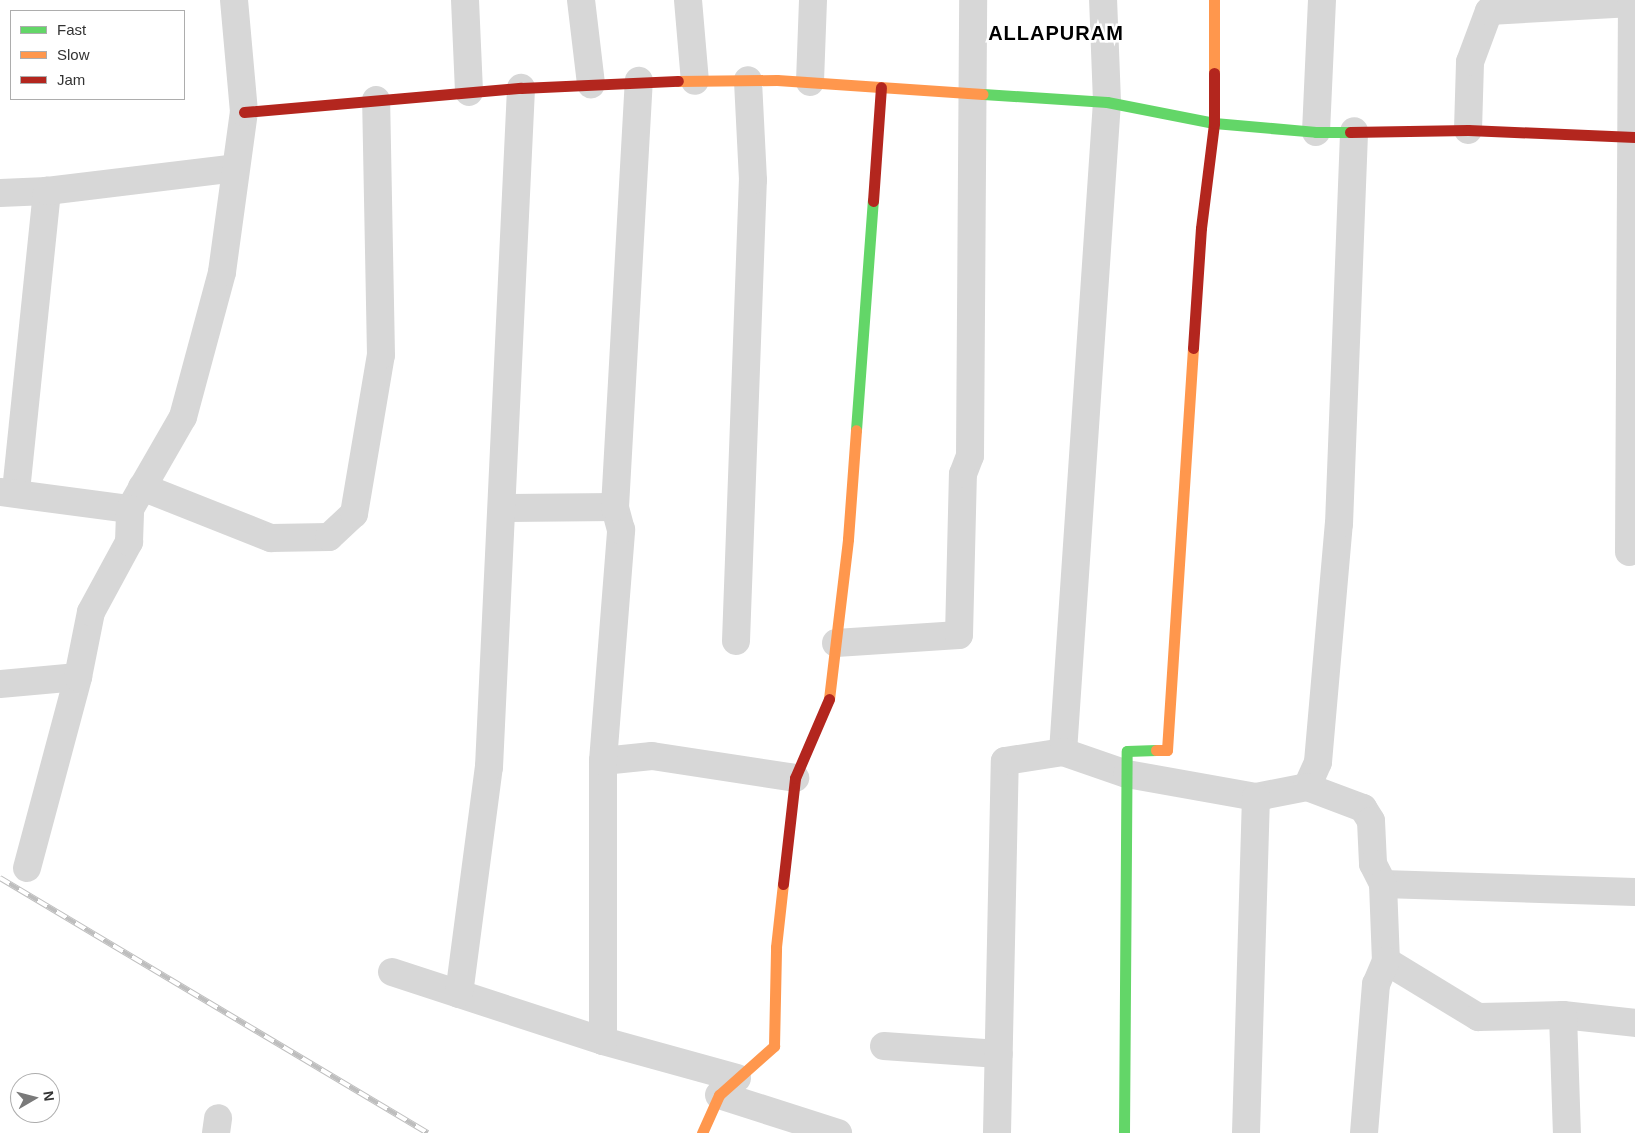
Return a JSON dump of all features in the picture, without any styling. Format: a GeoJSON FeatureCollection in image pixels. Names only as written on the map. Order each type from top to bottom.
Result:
{"type":"FeatureCollection","features":[{"type":"Feature","properties":{"kind":"street"},"geometry":{"type":"LineString","coordinates":[[27,868],[78,677],[91,612],[129,542],[136,498],[183,416],[222,272],[244,112],[234,0]]}},
{"type":"Feature","properties":{"kind":"street"},"geometry":{"type":"LineString","coordinates":[[464,0],[469,92]]}},
{"type":"Feature","properties":{"kind":"street"},"geometry":{"type":"LineString","coordinates":[[581,0],[591,84]]}},
{"type":"Feature","properties":{"kind":"street"},"geometry":{"type":"LineString","coordinates":[[688,0],[696,81]]}},
{"type":"Feature","properties":{"kind":"street"},"geometry":{"type":"LineString","coordinates":[[810,82],[813,0]]}},
{"type":"Feature","properties":{"kind":"street"},"geometry":{"type":"LineString","coordinates":[[836,643],[959,635],[963,474],[970,456],[972,0]]}},
{"type":"Feature","properties":{"kind":"street"},"geometry":{"type":"LineString","coordinates":[[1063,752],[1107,102],[1103,0]]}},
{"type":"Feature","properties":{"kind":"street"},"geometry":{"type":"LineString","coordinates":[[1124,1133],[1127,751],[1167,750],[1201,228],[1214,123],[1214,0]]}},
{"type":"Feature","properties":{"kind":"street"},"geometry":{"type":"LineString","coordinates":[[1316,132],[1322,0]]}},
{"type":"Feature","properties":{"kind":"street"},"geometry":{"type":"LineString","coordinates":[[1468,130],[1470,62],[1489,11],[1632,1],[1634,137],[1629,552]]}},
{"type":"Feature","properties":{"kind":"street"},"geometry":{"type":"LineString","coordinates":[[244,112],[521,88],[639,82],[748,80],[810,82],[1107,102],[1214,123],[1316,132],[1468,130],[1634,137]]}},
{"type":"Feature","properties":{"kind":"street"},"geometry":{"type":"LineString","coordinates":[[736,641],[753,180],[748,80]]}},
{"type":"Feature","properties":{"kind":"street"},"geometry":{"type":"LineString","coordinates":[[603,1041],[603,761],[621,530],[615,507],[639,82]]}},
{"type":"Feature","properties":{"kind":"street"},"geometry":{"type":"LineString","coordinates":[[702,1133],[728,1087],[774,1046],[776,947],[795,778],[828,708],[848,539],[881,87]]}},
{"type":"Feature","properties":{"kind":"street"},"geometry":{"type":"LineString","coordinates":[[459,994],[489,767],[521,88]]}},
{"type":"Feature","properties":{"kind":"street"},"geometry":{"type":"LineString","coordinates":[[47,191],[8,492],[136,498],[271,538],[329,537],[354,514],[381,355],[376,100]]}},
{"type":"Feature","properties":{"kind":"street"},"geometry":{"type":"LineString","coordinates":[[1307,787],[1318,762],[1339,524],[1354,131]]}},
{"type":"Feature","properties":{"kind":"street"},"geometry":{"type":"LineString","coordinates":[[0,193],[47,191],[236,168]]}},
{"type":"Feature","properties":{"kind":"street"},"geometry":{"type":"LineString","coordinates":[[502,508],[615,507]]}},
{"type":"Feature","properties":{"kind":"street"},"geometry":{"type":"LineString","coordinates":[[0,684],[78,677]]}},
{"type":"Feature","properties":{"kind":"street"},"geometry":{"type":"LineString","coordinates":[[997,1133],[1005,760],[1063,752],[1127,774],[1256,797],[1307,787],[1363,808],[1371,821],[1373,864],[1383,884],[1386,961],[1376,984],[1364,1133]]}},
{"type":"Feature","properties":{"kind":"street"},"geometry":{"type":"LineString","coordinates":[[603,761],[652,756],[795,778]]}},
{"type":"Feature","properties":{"kind":"street"},"geometry":{"type":"LineString","coordinates":[[1246,1133],[1256,797]]}},
{"type":"Feature","properties":{"kind":"street"},"geometry":{"type":"LineString","coordinates":[[1383,884],[1635,892]]}},
{"type":"Feature","properties":{"kind":"street"},"geometry":{"type":"LineString","coordinates":[[1386,961],[1478,1017],[1563,1015],[1635,1023]]}},
{"type":"Feature","properties":{"kind":"street"},"geometry":{"type":"LineString","coordinates":[[392,972],[603,1041],[728,1087],[838,1133]]}},
{"type":"Feature","properties":{"kind":"street"},"geometry":{"type":"LineString","coordinates":[[1563,1015],[1567,1133]]}},
{"type":"Feature","properties":{"kind":"street"},"geometry":{"type":"LineString","coordinates":[[884,1046],[998,1054]]}},
{"type":"Feature","properties":{"kind":"railway"},"geometry":{"type":"LineString","coordinates":[[0,878],[428,1133]]}},
{"type":"Feature","properties":{"kind":"traffic: fast"},"geometry":{"type":"LineString","coordinates":[[983,94],[1107,102],[1214,123],[1316,132],[1350,132]]}},
{"type":"Feature","properties":{"kind":"traffic: fast"},"geometry":{"type":"LineString","coordinates":[[856,430],[873,201]]}},
{"type":"Feature","properties":{"kind":"traffic: fast"},"geometry":{"type":"LineString","coordinates":[[1124,1133],[1127,751],[1156,750]]}},
{"type":"Feature","properties":{"kind":"traffic: slow"},"geometry":{"type":"LineString","coordinates":[[1214,0],[1214,73]]}},
{"type":"Feature","properties":{"kind":"traffic: slow"},"geometry":{"type":"LineString","coordinates":[[678,81],[777,80],[983,94]]}},
{"type":"Feature","properties":{"kind":"traffic: slow"},"geometry":{"type":"LineString","coordinates":[[1156,750],[1167,750],[1193,348]]}},
{"type":"Feature","properties":{"kind":"traffic: slow"},"geometry":{"type":"LineString","coordinates":[[829,699],[848,539],[856,430]]}},
{"type":"Feature","properties":{"kind":"traffic: slow"},"geometry":{"type":"LineString","coordinates":[[702,1133],[719,1095],[774,1046],[776,947],[783,884]]}},
{"type":"Feature","properties":{"kind":"traffic: jam"},"geometry":{"type":"LineString","coordinates":[[1193,348],[1201,228],[1214,123],[1214,73]]}},
{"type":"Feature","properties":{"kind":"traffic: jam"},"geometry":{"type":"LineString","coordinates":[[244,112],[521,88],[678,81]]}},
{"type":"Feature","properties":{"kind":"traffic: jam"},"geometry":{"type":"LineString","coordinates":[[873,201],[881,87]]}},
{"type":"Feature","properties":{"kind":"traffic: jam"},"geometry":{"type":"LineString","coordinates":[[1350,132],[1468,130],[1635,137]]}},
{"type":"Feature","properties":{"kind":"traffic: jam"},"geometry":{"type":"LineString","coordinates":[[783,884],[795,778],[829,699]]}},
{"type":"Feature","properties":{"kind":"district","name":"ALLAPURAM"},"geometry":{"type":"Point","coordinates":[1056,33]}}]}
